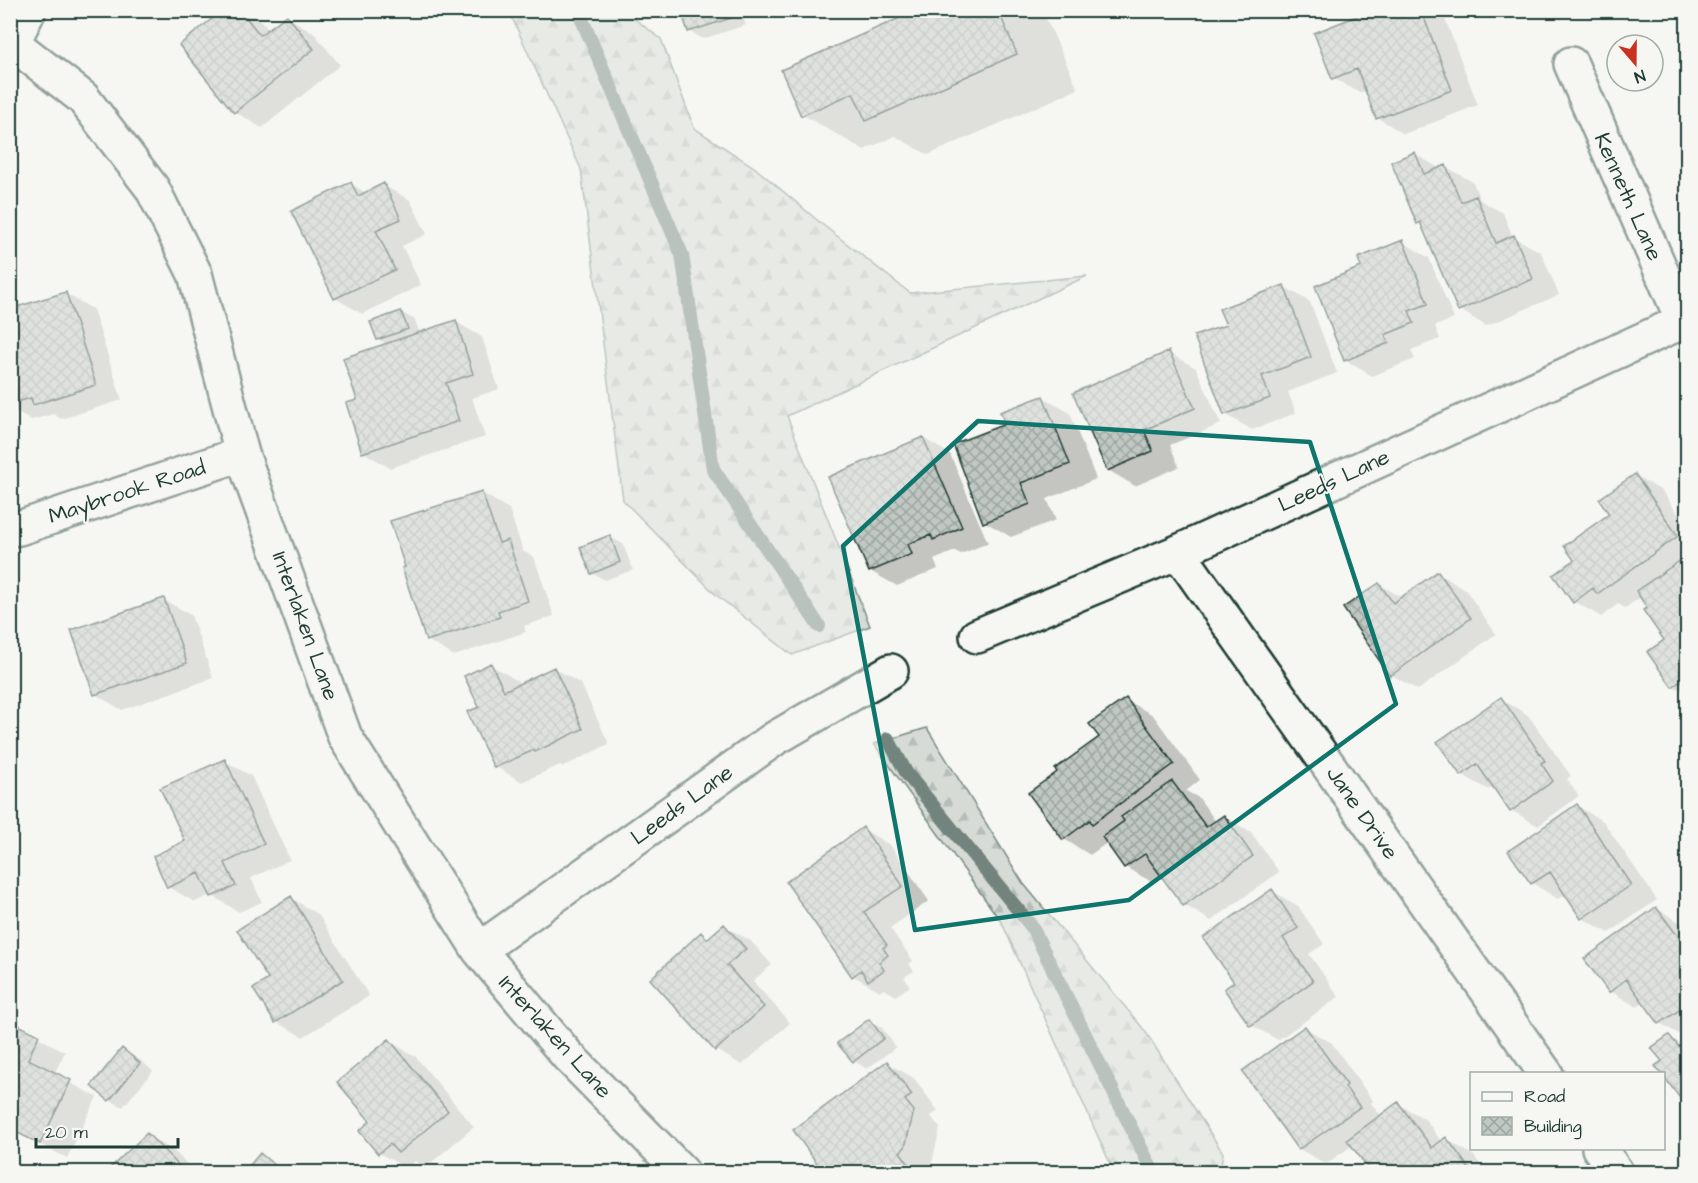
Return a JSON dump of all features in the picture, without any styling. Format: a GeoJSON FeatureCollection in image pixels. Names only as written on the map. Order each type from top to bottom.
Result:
{"type":"FeatureCollection","features":[{"type":"Feature","properties":{"kind":"street"},"geometry":{"type":"LineString","coordinates":[[12,41],[29,10]]}},
{"type":"Feature","properties":{"kind":"street","name":"Interlaken Lane"},"geometry":{"type":"LineString","coordinates":[[12,41],[83,98],[152,188],[195,274],[242,454],[345,737],[479,950],[567,1055],[682,1173]]}},
{"type":"Feature","properties":{"kind":"street","name":"Kenneth Lane"},"geometry":{"type":"LineString","coordinates":[[1571,64],[1686,323]]}},
{"type":"Feature","properties":{"kind":"street","name":"Leeds Lane"},"geometry":{"type":"LineString","coordinates":[[977,636],[1178,552],[1686,323]]}},
{"type":"Feature","properties":{"kind":"street","name":"Maybrook Road"},"geometry":{"type":"LineString","coordinates":[[10,529],[19,528],[242,454]]}},
{"type":"Feature","properties":{"kind":"street","name":"Jane Drive"},"geometry":{"type":"LineString","coordinates":[[1178,552],[1545,1072]]}},
{"type":"Feature","properties":{"kind":"street","name":"Leeds Lane"},"geometry":{"type":"LineString","coordinates":[[479,950],[774,739],[891,671]]}},
{"type":"Feature","properties":{"kind":"street"},"geometry":{"type":"LineString","coordinates":[[1600,1150],[1616,1173]]}},
{"type":"Feature","properties":{"kind":"highlighted area"},"geometry":{"type":"Polygon","coordinates":[[[978,421],[1310,442],[1396,704],[1129,900],[915,930],[843,546],[978,421]]]}},
{"type":"Feature","properties":{"kind":"green space"},"geometry":{"type":"Polygon","coordinates":[[[509,11],[628,11],[661,39],[694,128],[754,167],[910,293],[1087,276],[787,416],[870,626],[792,655],[715,594],[623,500],[581,169],[509,11]]]}},
{"type":"Feature","properties":{"kind":"green space"},"geometry":{"type":"Polygon","coordinates":[[[927,728],[1023,883],[1145,1031],[1223,1153],[1220,1172],[1114,1172],[1002,923],[874,744],[927,728]]]}},
{"type":"Feature","properties":{"kind":"building"},"geometry":{"type":"Polygon","coordinates":[[[223,10],[240,10],[260,35],[287,15],[314,49],[234,113],[179,45],[223,10]]]}},
{"type":"Feature","properties":{"kind":"building"},"geometry":{"type":"Polygon","coordinates":[[[681,10],[731,10],[734,17],[688,32],[681,10]]]}},
{"type":"Feature","properties":{"kind":"building"},"geometry":{"type":"Polygon","coordinates":[[[918,10],[998,10],[1017,54],[866,121],[853,93],[801,116],[781,70],[918,10]]]}},
{"type":"Feature","properties":{"kind":"building"},"geometry":{"type":"Polygon","coordinates":[[[1372,10],[1421,10],[1452,90],[1376,119],[1357,69],[1332,79],[1314,33],[1372,10]]]}},
{"type":"Feature","properties":{"kind":"building"},"geometry":{"type":"Polygon","coordinates":[[[1415,152],[1424,174],[1446,165],[1461,202],[1476,196],[1496,243],[1514,235],[1533,279],[1458,311],[1420,222],[1417,224],[1391,162],[1415,152]]]}},
{"type":"Feature","properties":{"kind":"building"},"geometry":{"type":"Polygon","coordinates":[[[351,182],[358,196],[384,183],[401,219],[376,230],[395,270],[334,299],[291,211],[351,182]]]}},
{"type":"Feature","properties":{"kind":"building"},"geometry":{"type":"Polygon","coordinates":[[[1403,240],[1428,304],[1409,311],[1414,323],[1385,335],[1389,343],[1344,361],[1315,286],[1361,267],[1358,258],[1403,240]]]}},
{"type":"Feature","properties":{"kind":"building"},"geometry":{"type":"Polygon","coordinates":[[[1284,285],[1311,357],[1262,376],[1270,398],[1224,415],[1194,336],[1226,325],[1219,309],[1284,285]]]}},
{"type":"Feature","properties":{"kind":"building"},"geometry":{"type":"Polygon","coordinates":[[[66,292],[96,385],[33,405],[31,398],[10,404],[10,309],[66,292]]]}},
{"type":"Feature","properties":{"kind":"building"},"geometry":{"type":"Polygon","coordinates":[[[401,311],[408,329],[377,340],[370,322],[401,311]]]}},
{"type":"Feature","properties":{"kind":"building"},"geometry":{"type":"Polygon","coordinates":[[[456,320],[473,374],[446,383],[459,421],[362,453],[346,403],[357,400],[343,358],[456,320]]]}},
{"type":"Feature","properties":{"kind":"building"},"geometry":{"type":"Polygon","coordinates":[[[1169,351],[1195,408],[1144,430],[1153,451],[1107,471],[1073,393],[1169,351]]]}},
{"type":"Feature","properties":{"kind":"building"},"geometry":{"type":"Polygon","coordinates":[[[1043,396],[1070,464],[1021,483],[1030,504],[983,523],[953,444],[1005,424],[1000,412],[1043,396]]]}},
{"type":"Feature","properties":{"kind":"building"},"geometry":{"type":"Polygon","coordinates":[[[923,437],[962,527],[933,540],[931,535],[908,544],[912,554],[869,572],[828,477],[923,437]]]}},
{"type":"Feature","properties":{"kind":"building"},"geometry":{"type":"Polygon","coordinates":[[[1635,474],[1678,536],[1597,594],[1593,588],[1573,603],[1553,575],[1574,560],[1564,546],[1609,514],[1599,499],[1635,474]]]}},
{"type":"Feature","properties":{"kind":"building"},"geometry":{"type":"Polygon","coordinates":[[[482,492],[499,543],[508,540],[528,601],[498,611],[500,617],[426,641],[402,568],[405,567],[390,521],[482,492]]]}},
{"type":"Feature","properties":{"kind":"building"},"geometry":{"type":"Polygon","coordinates":[[[610,535],[620,562],[591,574],[580,547],[610,535]]]}},
{"type":"Feature","properties":{"kind":"building"},"geometry":{"type":"Polygon","coordinates":[[[1681,560],[1688,570],[1688,676],[1672,687],[1647,652],[1664,640],[1643,610],[1647,608],[1636,591],[1681,560]]]}},
{"type":"Feature","properties":{"kind":"building"},"geometry":{"type":"Polygon","coordinates":[[[1438,571],[1471,618],[1390,676],[1343,608],[1379,583],[1393,603],[1438,571]]]}},
{"type":"Feature","properties":{"kind":"building"},"geometry":{"type":"Polygon","coordinates":[[[164,598],[187,663],[94,695],[71,630],[164,598]]]}},
{"type":"Feature","properties":{"kind":"building"},"geometry":{"type":"Polygon","coordinates":[[[491,663],[504,691],[554,667],[583,729],[535,752],[534,750],[494,768],[467,712],[479,707],[464,676],[491,663]]]}},
{"type":"Feature","properties":{"kind":"building"},"geometry":{"type":"Polygon","coordinates":[[[1501,697],[1545,761],[1541,763],[1553,781],[1510,812],[1477,764],[1461,776],[1437,742],[1501,697]]]}},
{"type":"Feature","properties":{"kind":"building"},"geometry":{"type":"Polygon","coordinates":[[[1126,698],[1174,764],[1092,824],[1090,820],[1063,840],[1028,793],[1057,772],[1055,769],[1099,737],[1089,724],[1126,698]]]}},
{"type":"Feature","properties":{"kind":"building"},"geometry":{"type":"Polygon","coordinates":[[[225,759],[264,844],[225,863],[236,886],[211,897],[199,873],[167,888],[153,856],[185,841],[160,788],[225,759]]]}},
{"type":"Feature","properties":{"kind":"building"},"geometry":{"type":"Polygon","coordinates":[[[1172,781],[1206,827],[1224,815],[1253,856],[1183,906],[1145,854],[1124,868],[1102,837],[1124,821],[1121,817],[1172,781]]]}},
{"type":"Feature","properties":{"kind":"building"},"geometry":{"type":"Polygon","coordinates":[[[1577,804],[1631,885],[1581,919],[1550,872],[1531,884],[1508,851],[1577,804]]]}},
{"type":"Feature","properties":{"kind":"building"},"geometry":{"type":"Polygon","coordinates":[[[863,827],[903,886],[864,912],[887,945],[883,948],[888,955],[879,962],[884,970],[868,981],[861,970],[852,977],[786,882],[863,827]]]}},
{"type":"Feature","properties":{"kind":"building"},"geometry":{"type":"Polygon","coordinates":[[[1272,889],[1298,928],[1283,938],[1313,981],[1250,1026],[1224,989],[1234,982],[1203,938],[1272,889]]]}},
{"type":"Feature","properties":{"kind":"building"},"geometry":{"type":"Polygon","coordinates":[[[291,896],[343,980],[275,1023],[253,989],[268,979],[237,930],[291,896]]]}},
{"type":"Feature","properties":{"kind":"building"},"geometry":{"type":"Polygon","coordinates":[[[1656,907],[1683,943],[1688,939],[1688,1004],[1659,1024],[1626,979],[1609,993],[1584,959],[1656,907]]]}},
{"type":"Feature","properties":{"kind":"building"},"geometry":{"type":"Polygon","coordinates":[[[724,924],[746,949],[727,965],[764,1007],[715,1051],[650,979],[701,932],[707,939],[724,924]]]}},
{"type":"Feature","properties":{"kind":"building"},"geometry":{"type":"Polygon","coordinates":[[[869,1019],[884,1038],[853,1062],[837,1043],[869,1019]]]}},
{"type":"Feature","properties":{"kind":"building"},"geometry":{"type":"Polygon","coordinates":[[[10,1021],[39,1035],[28,1059],[71,1080],[40,1144],[10,1129],[10,1021]]]}},
{"type":"Feature","properties":{"kind":"building"},"geometry":{"type":"Polygon","coordinates":[[[1305,1026],[1360,1107],[1298,1150],[1242,1071],[1305,1026]]]}},
{"type":"Feature","properties":{"kind":"building"},"geometry":{"type":"Polygon","coordinates":[[[1669,1035],[1679,1047],[1688,1041],[1688,1091],[1680,1098],[1665,1078],[1665,1072],[1660,1072],[1655,1066],[1662,1061],[1651,1048],[1669,1035]]]}},
{"type":"Feature","properties":{"kind":"building"},"geometry":{"type":"Polygon","coordinates":[[[389,1039],[448,1111],[398,1153],[390,1144],[378,1154],[359,1131],[370,1121],[337,1082],[389,1039]]]}},
{"type":"Feature","properties":{"kind":"building"},"geometry":{"type":"Polygon","coordinates":[[[122,1048],[140,1063],[109,1101],[91,1086],[122,1048]]]}},
{"type":"Feature","properties":{"kind":"building"},"geometry":{"type":"Polygon","coordinates":[[[887,1061],[912,1095],[905,1100],[914,1111],[905,1147],[900,1152],[915,1172],[818,1172],[815,1168],[819,1166],[793,1130],[887,1061]]]}},
{"type":"Feature","properties":{"kind":"building"},"geometry":{"type":"Polygon","coordinates":[[[1398,1102],[1432,1148],[1446,1137],[1469,1168],[1463,1172],[1371,1172],[1347,1140],[1398,1102]]]}},
{"type":"Feature","properties":{"kind":"building"},"geometry":{"type":"Polygon","coordinates":[[[147,1133],[185,1172],[106,1172],[147,1133]]]}},
{"type":"Feature","properties":{"kind":"building"},"geometry":{"type":"Polygon","coordinates":[[[260,1153],[279,1169],[276,1172],[244,1172],[260,1153]]]}},
{"type":"Feature","properties":{"kind":"waterway"},"geometry":{"type":"LineString","coordinates":[[578,10],[682,255],[713,469],[819,626]]}},
{"type":"Feature","properties":{"kind":"waterway"},"geometry":{"type":"LineString","coordinates":[[888,739],[907,774],[1032,927],[1153,1172]]}}]}
